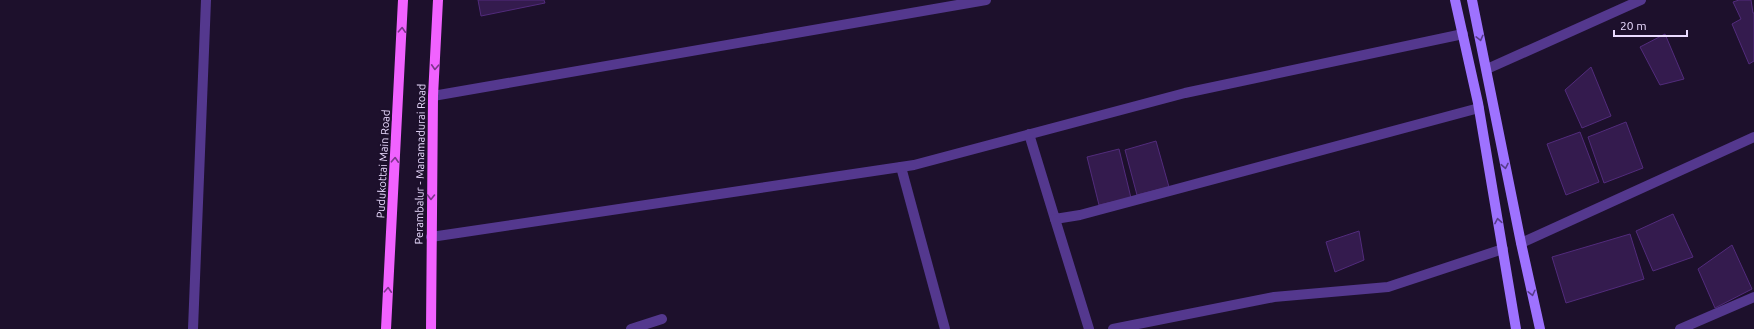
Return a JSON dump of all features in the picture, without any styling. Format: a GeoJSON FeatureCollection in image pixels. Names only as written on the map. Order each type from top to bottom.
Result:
{"type":"FeatureCollection","features":[{"type":"Feature","properties":{"kind":"main road","name":"Pudukottai Main Road"},"geometry":{"type":"LineString","coordinates":[[386,329],[403,0]]}},
{"type":"Feature","properties":{"kind":"main road","name":"Perambalur - Manamadurai Road"},"geometry":{"type":"LineString","coordinates":[[431,329],[433,96],[438,0]]}},
{"type":"Feature","properties":{"kind":"street"},"geometry":{"type":"LineString","coordinates":[[194,329],[206,0]]}},
{"type":"Feature","properties":{"kind":"street"},"geometry":{"type":"LineString","coordinates":[[433,96],[986,0]]}},
{"type":"Feature","properties":{"kind":"street"},"geometry":{"type":"LineString","coordinates":[[1455,0],[1479,108],[1516,329]]}},
{"type":"Feature","properties":{"kind":"street"},"geometry":{"type":"LineString","coordinates":[[1472,0],[1540,329]]}},
{"type":"Feature","properties":{"kind":"street"},"geometry":{"type":"LineString","coordinates":[[1487,69],[1641,0]]}},
{"type":"Feature","properties":{"kind":"street"},"geometry":{"type":"LineString","coordinates":[[431,237],[901,167],[1185,93],[1463,34]]}},
{"type":"Feature","properties":{"kind":"street"},"geometry":{"type":"LineString","coordinates":[[1056,219],[1080,215],[1479,108]]}},
{"type":"Feature","properties":{"kind":"street"},"geometry":{"type":"LineString","coordinates":[[1029,134],[1089,329]]}},
{"type":"Feature","properties":{"kind":"street"},"geometry":{"type":"LineString","coordinates":[[1521,243],[1754,137]]}},
{"type":"Feature","properties":{"kind":"street"},"geometry":{"type":"LineString","coordinates":[[901,167],[945,329]]}},
{"type":"Feature","properties":{"kind":"street"},"geometry":{"type":"LineString","coordinates":[[1113,329],[1274,297],[1388,287],[1503,250]]}},
{"type":"Feature","properties":{"kind":"street"},"geometry":{"type":"LineString","coordinates":[[1680,329],[1754,297]]}},
{"type":"Feature","properties":{"kind":"street"},"geometry":{"type":"LineString","coordinates":[[631,329],[662,319]]}},
{"type":"Feature","properties":{"kind":"building"},"geometry":{"type":"Polygon","coordinates":[[[478,0],[544,0],[545,3],[481,16],[478,0]]]}},
{"type":"Feature","properties":{"kind":"building"},"geometry":{"type":"Polygon","coordinates":[[[1739,0],[1751,0],[1754,13],[1754,61],[1749,64],[1732,24],[1741,19],[1733,2],[1739,0]]]}},
{"type":"Feature","properties":{"kind":"building"},"geometry":{"type":"Polygon","coordinates":[[[1665,34],[1684,79],[1660,85],[1640,47],[1665,34]]]}},
{"type":"Feature","properties":{"kind":"building"},"geometry":{"type":"Polygon","coordinates":[[[1591,67],[1611,116],[1582,128],[1565,90],[1591,67]]]}},
{"type":"Feature","properties":{"kind":"building"},"geometry":{"type":"Polygon","coordinates":[[[1626,122],[1643,168],[1604,183],[1588,137],[1626,122]]]}},
{"type":"Feature","properties":{"kind":"building"},"geometry":{"type":"Polygon","coordinates":[[[1580,132],[1599,182],[1566,195],[1547,144],[1580,132]]]}},
{"type":"Feature","properties":{"kind":"building"},"geometry":{"type":"Polygon","coordinates":[[[1156,141],[1169,187],[1137,195],[1125,150],[1156,141]]]}},
{"type":"Feature","properties":{"kind":"building"},"geometry":{"type":"Polygon","coordinates":[[[1119,149],[1131,198],[1099,205],[1087,157],[1119,149]]]}},
{"type":"Feature","properties":{"kind":"building"},"geometry":{"type":"Polygon","coordinates":[[[1673,214],[1693,257],[1653,271],[1636,231],[1673,214]]]}},
{"type":"Feature","properties":{"kind":"building"},"geometry":{"type":"Polygon","coordinates":[[[1359,231],[1364,260],[1335,272],[1326,242],[1359,231]]]}},
{"type":"Feature","properties":{"kind":"building"},"geometry":{"type":"Polygon","coordinates":[[[1630,234],[1644,279],[1566,303],[1552,257],[1630,234]]]}},
{"type":"Feature","properties":{"kind":"building"},"geometry":{"type":"Polygon","coordinates":[[[1732,245],[1752,289],[1715,308],[1698,269],[1732,245]]]}}]}
